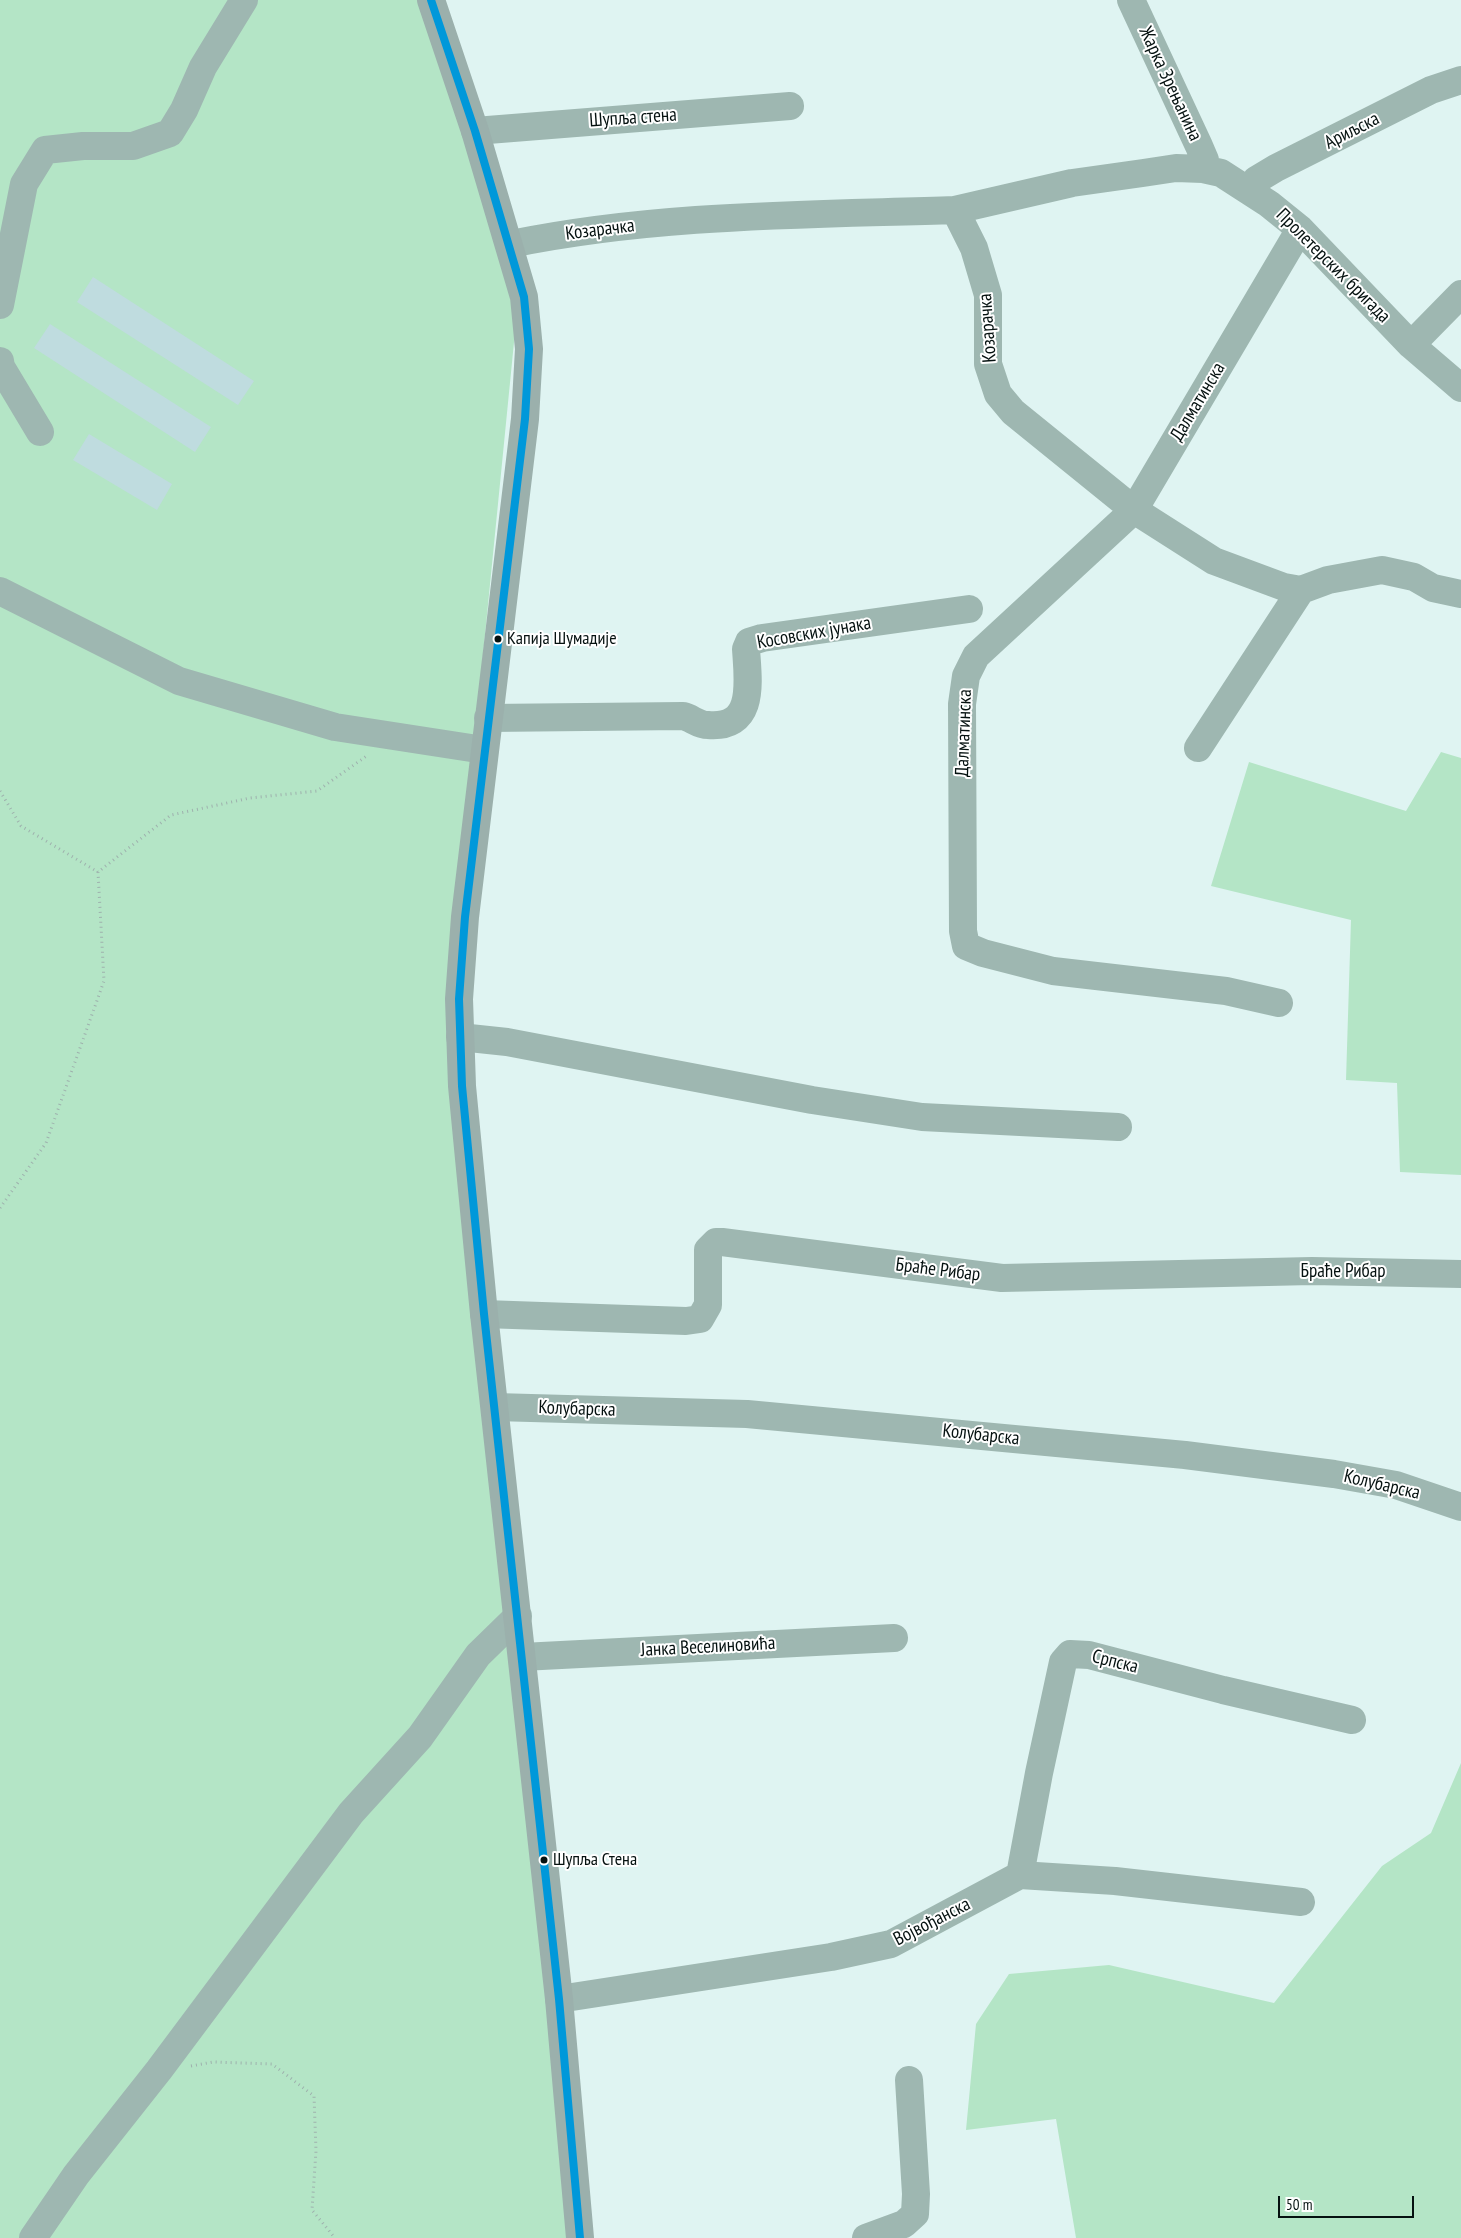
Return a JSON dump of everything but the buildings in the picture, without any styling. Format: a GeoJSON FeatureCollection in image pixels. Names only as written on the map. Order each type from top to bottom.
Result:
{"type":"FeatureCollection","features":[{"type":"Feature","properties":{"kind":"main road"},"geometry":{"type":"LineString","coordinates":[[431,0],[476,131],[511,244],[524,296],[529,349],[528,387],[465,917],[460,999],[460,1037],[462,1086],[484,1314],[559,1999],[580,2238]]}},
{"type":"Feature","properties":{"kind":"street"},"geometry":{"type":"LineString","coordinates":[[0,305],[24,184],[45,150],[82,146],[133,146],[170,133],[184,110],[203,66],[244,0]]}},
{"type":"Feature","properties":{"kind":"street","name":"Жарка Зрењанина"},"geometry":{"type":"LineString","coordinates":[[1131,0],[1199,146],[1204,160],[1203,169]]}},
{"type":"Feature","properties":{"kind":"street","name":"Ариљска"},"geometry":{"type":"LineString","coordinates":[[1250,191],[1256,180],[1276,168],[1431,90],[1461,80]]}},
{"type":"Feature","properties":{"kind":"street","name":"Шупља стена"},"geometry":{"type":"LineString","coordinates":[[476,131],[790,106]]}},
{"type":"Feature","properties":{"kind":"street","name":"Пролетерских бригада"},"geometry":{"type":"LineString","coordinates":[[955,210],[1072,184],[1176,168],[1203,169],[1221,173],[1250,191],[1300,229],[1411,345],[1461,388]]}},
{"type":"Feature","properties":{"kind":"street","name":"Козарачка"},"geometry":{"type":"LineString","coordinates":[[511,244],[595,229],[710,218],[955,210],[974,248],[988,295],[988,364],[998,394],[1013,412],[1134,510],[1214,561],[1284,587],[1301,590]]}},
{"type":"Feature","properties":{"kind":"street","name":"Далматинска"},"geometry":{"type":"LineString","coordinates":[[1279,1003],[1226,991],[1053,971],[974,950],[966,946],[964,940],[962,704],[966,676],[981,651],[1134,510],[1300,229]]}},
{"type":"Feature","properties":{"kind":"street"},"geometry":{"type":"LineString","coordinates":[[1411,345],[1461,294]]}},
{"type":"Feature","properties":{"kind":"street"},"geometry":{"type":"LineString","coordinates":[[0,361],[1,366],[40,432]]}},
{"type":"Feature","properties":{"kind":"street"},"geometry":{"type":"LineString","coordinates":[[1198,748],[1301,590],[1328,580],[1382,570],[1414,578],[1433,588],[1461,594]]}},
{"type":"Feature","properties":{"kind":"street"},"geometry":{"type":"LineString","coordinates":[[0,591],[179,681],[335,727],[484,750]]}},
{"type":"Feature","properties":{"kind":"street","name":"Косовских јунака"},"geometry":{"type":"LineString","coordinates":[[488,718],[683,716],[691,718],[700,724],[723,724],[737,716],[747,702],[746,649],[749,642],[788,634],[969,609]]}},
{"type":"Feature","properties":{"kind":"street"},"geometry":{"type":"LineString","coordinates":[[460,1037],[507,1042],[812,1100],[922,1117],[1118,1127]]}},
{"type":"Feature","properties":{"kind":"street","name":"Браће Рибар"},"geometry":{"type":"LineString","coordinates":[[484,1314],[686,1321],[700,1319],[708,1304],[708,1250],[716,1242],[1002,1278],[1312,1272],[1461,1274]]}},
{"type":"Feature","properties":{"kind":"street","name":"Колубарска"},"geometry":{"type":"LineString","coordinates":[[495,1407],[747,1414],[1185,1455],[1352,1477],[1396,1485],[1461,1507]]}},
{"type":"Feature","properties":{"kind":"street"},"geometry":{"type":"LineString","coordinates":[[33,2238],[76,2175],[160,2070],[351,1813],[420,1737],[478,1655],[518,1616]]}},
{"type":"Feature","properties":{"kind":"street","name":"Јанка Веселиновића"},"geometry":{"type":"LineString","coordinates":[[522,1657],[894,1638]]}},
{"type":"Feature","properties":{"kind":"street","name":"Српска"},"geometry":{"type":"LineString","coordinates":[[1020,1876],[1039,1773],[1063,1662],[1070,1654],[1089,1655],[1223,1690],[1352,1720]]}},
{"type":"Feature","properties":{"kind":"street"},"geometry":{"type":"LineString","coordinates":[[1020,1876],[1115,1881],[1301,1902]]}},
{"type":"Feature","properties":{"kind":"street","name":"Војвођанска"},"geometry":{"type":"LineString","coordinates":[[559,1999],[831,1957],[891,1944],[1020,1876]]}},
{"type":"Feature","properties":{"kind":"street"},"geometry":{"type":"LineString","coordinates":[[866,2238],[904,2224],[915,2214],[916,2194],[909,2080]]}},
{"type":"Feature","properties":{"kind":"path"},"geometry":{"type":"LineString","coordinates":[[98,872],[171,815],[250,798],[317,790],[394,736]]}},
{"type":"Feature","properties":{"kind":"path"},"geometry":{"type":"LineString","coordinates":[[0,790],[21,826],[98,872]]}},
{"type":"Feature","properties":{"kind":"path"},"geometry":{"type":"LineString","coordinates":[[0,1208],[46,1143],[104,981],[98,872]]}},
{"type":"Feature","properties":{"kind":"path"},"geometry":{"type":"LineString","coordinates":[[160,2070],[213,2062],[272,2064],[314,2096],[316,2151],[312,2210],[334,2238]]}},
{"type":"Feature","properties":{"kind":"green space"},"geometry":{"type":"Polygon","coordinates":[[[0,0],[424,0],[517,312],[447,1018],[574,2238],[0,2238],[0,0]]]}},
{"type":"Feature","properties":{"kind":"green space"},"geometry":{"type":"Polygon","coordinates":[[[1441,752],[1461,758],[1461,1175],[1400,1172],[1397,1083],[1346,1080],[1351,920],[1211,886],[1249,762],[1406,811],[1441,752]]]}},
{"type":"Feature","properties":{"kind":"green space"},"geometry":{"type":"Polygon","coordinates":[[[1461,1763],[1461,2238],[1076,2238],[1056,2119],[966,2130],[976,2024],[1009,1974],[1109,1965],[1274,2003],[1382,1866],[1431,1833],[1461,1763]]]}},
{"type":"Feature","properties":{"kind":"transit line"},"geometry":{"type":"LineString","coordinates":[[431,0],[475,131],[524,297],[529,349],[525,419],[465,917],[459,999],[462,1086],[484,1314],[559,1999],[580,2238]]}},
{"type":"Feature","properties":{"kind":"place","name":"Капија Шумадије"},"geometry":{"type":"Point","coordinates":[498,639]}},
{"type":"Feature","properties":{"kind":"place","name":"Шупља Стена"},"geometry":{"type":"Point","coordinates":[544,1860]}}]}
